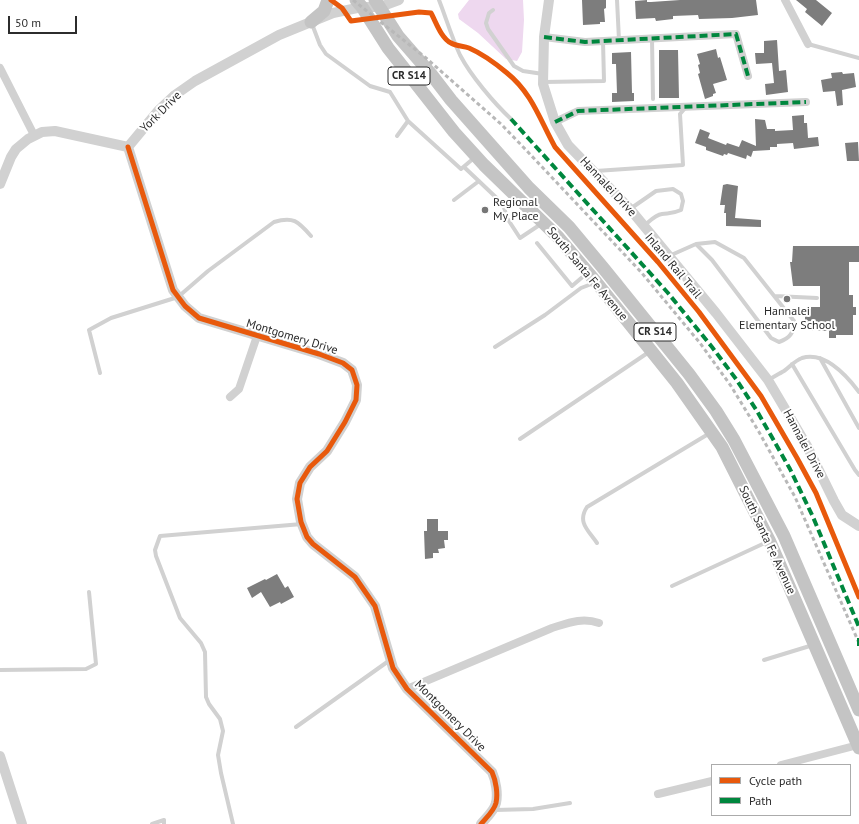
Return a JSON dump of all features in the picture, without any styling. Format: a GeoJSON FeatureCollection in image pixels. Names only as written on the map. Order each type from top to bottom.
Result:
{"type":"FeatureCollection","features":[{"type":"Feature","properties":{"kind":"main road"},"geometry":{"type":"LineString","coordinates":[[311,22],[324,11],[328,0]]}},
{"type":"Feature","properties":{"kind":"main road","name":"South Santa Fe Avenue"},"geometry":{"type":"LineString","coordinates":[[377,2],[398,36],[451,100],[529,188],[569,227],[604,269],[689,374],[734,440],[784,536],[859,710]]}},
{"type":"Feature","properties":{"kind":"main road"},"geometry":{"type":"LineString","coordinates":[[359,3],[442,108],[469,138],[482,149],[505,161]]}},
{"type":"Feature","properties":{"kind":"main road","name":"South Santa Fe Avenue"},"geometry":{"type":"LineString","coordinates":[[359,3],[388,48],[410,78],[454,132],[476,156],[558,237],[651,350],[712,432],[738,478],[770,541],[858,746]]}},
{"type":"Feature","properties":{"kind":"street"},"geometry":{"type":"LineString","coordinates":[[377,2],[399,0]]}},
{"type":"Feature","properties":{"kind":"street","name":"Hannalei Drive"},"geometry":{"type":"LineString","coordinates":[[549,0],[544,37],[543,78],[555,122],[568,145],[630,209],[716,313],[768,380],[808,446],[842,515],[859,526]]}},
{"type":"Feature","properties":{"kind":"street"},"geometry":{"type":"LineString","coordinates":[[785,0],[808,44]]}},
{"type":"Feature","properties":{"kind":"street","name":"York Drive"},"geometry":{"type":"LineString","coordinates":[[128,147],[158,111],[175,95],[195,81],[279,35],[359,3],[377,2]]}},
{"type":"Feature","properties":{"kind":"street"},"geometry":{"type":"LineString","coordinates":[[544,37],[585,42],[736,34],[748,76]]}},
{"type":"Feature","properties":{"kind":"street"},"geometry":{"type":"LineString","coordinates":[[0,68],[34,135]]}},
{"type":"Feature","properties":{"kind":"street"},"geometry":{"type":"LineString","coordinates":[[555,122],[578,111],[806,102]]}},
{"type":"Feature","properties":{"kind":"street"},"geometry":{"type":"LineString","coordinates":[[0,184],[11,157],[16,149],[34,135],[55,131],[128,147]]}},
{"type":"Feature","properties":{"kind":"street","name":"Montgomery Drive"},"geometry":{"type":"LineString","coordinates":[[128,147],[173,290],[185,306],[199,318],[319,354],[343,363],[352,370],[357,385],[356,400],[345,422],[327,451],[310,467],[300,483],[297,499],[302,524],[307,537],[313,544],[355,577],[375,606],[393,668],[407,689],[492,772],[496,780],[496,802],[492,810],[481,824]]}},
{"type":"Feature","properties":{"kind":"street"},"geometry":{"type":"LineString","coordinates":[[230,397],[239,389],[257,336]]}},
{"type":"Feature","properties":{"kind":"street"},"geometry":{"type":"LineString","coordinates":[[407,689],[572,621],[590,620],[599,623]]}},
{"type":"Feature","properties":{"kind":"street"},"geometry":{"type":"LineString","coordinates":[[785,764],[858,746]]}},
{"type":"Feature","properties":{"kind":"street"},"geometry":{"type":"LineString","coordinates":[[0,756],[3,776],[22,824]]}},
{"type":"Feature","properties":{"kind":"street"},"geometry":{"type":"LineString","coordinates":[[658,794],[711,781]]}},
{"type":"Feature","properties":{"kind":"lane"},"geometry":{"type":"LineString","coordinates":[[439,0],[464,62],[501,109],[511,119]]}},
{"type":"Feature","properties":{"kind":"lane"},"geometry":{"type":"LineString","coordinates":[[617,0],[619,40]]}},
{"type":"Feature","properties":{"kind":"lane"},"geometry":{"type":"LineString","coordinates":[[493,10],[489,13],[486,23],[488,29],[514,66],[543,78],[604,81],[603,41]]}},
{"type":"Feature","properties":{"kind":"lane"},"geometry":{"type":"LineString","coordinates":[[311,22],[320,45],[326,54],[370,86],[390,92],[408,121],[461,170],[476,156]]}},
{"type":"Feature","properties":{"kind":"lane"},"geometry":{"type":"LineString","coordinates":[[652,39],[654,99]]}},
{"type":"Feature","properties":{"kind":"lane"},"geometry":{"type":"LineString","coordinates":[[808,44],[859,58]]}},
{"type":"Feature","properties":{"kind":"lane"},"geometry":{"type":"LineString","coordinates":[[594,172],[683,165],[680,114],[686,106]]}},
{"type":"Feature","properties":{"kind":"lane"},"geometry":{"type":"LineString","coordinates":[[397,136],[408,121]]}},
{"type":"Feature","properties":{"kind":"lane"},"geometry":{"type":"LineString","coordinates":[[464,167],[503,204],[507,218],[520,238],[543,222]]}},
{"type":"Feature","properties":{"kind":"lane"},"geometry":{"type":"LineString","coordinates":[[454,200],[479,181]]}},
{"type":"Feature","properties":{"kind":"lane"},"geometry":{"type":"LineString","coordinates":[[630,209],[656,191],[673,189],[681,194],[683,201],[681,210],[670,214],[661,214],[644,226]]}},
{"type":"Feature","properties":{"kind":"lane"},"geometry":{"type":"LineString","coordinates":[[100,373],[90,330],[111,318],[178,297],[208,271],[274,222],[284,218],[292,219],[304,228],[311,236]]}},
{"type":"Feature","properties":{"kind":"lane"},"geometry":{"type":"LineString","coordinates":[[669,257],[696,244],[715,242],[744,258],[794,321],[794,330],[788,338],[779,342],[771,338],[712,260],[696,244]]}},
{"type":"Feature","properties":{"kind":"lane"},"geometry":{"type":"LineString","coordinates":[[537,243],[572,286],[592,278]]}},
{"type":"Feature","properties":{"kind":"lane"},"geometry":{"type":"LineString","coordinates":[[495,347],[545,315],[592,278]]}},
{"type":"Feature","properties":{"kind":"lane"},"geometry":{"type":"LineString","coordinates":[[775,296],[817,298]]}},
{"type":"Feature","properties":{"kind":"lane"},"geometry":{"type":"LineString","coordinates":[[520,439],[651,350]]}},
{"type":"Feature","properties":{"kind":"lane"},"geometry":{"type":"LineString","coordinates":[[768,380],[784,371],[792,364],[811,356],[820,358],[833,366],[849,379],[859,392]]}},
{"type":"Feature","properties":{"kind":"lane"},"geometry":{"type":"LineString","coordinates":[[820,358],[859,428]]}},
{"type":"Feature","properties":{"kind":"lane"},"geometry":{"type":"LineString","coordinates":[[792,364],[854,470],[859,475]]}},
{"type":"Feature","properties":{"kind":"lane"},"geometry":{"type":"LineString","coordinates":[[597,543],[583,523],[582,518],[587,507],[712,432]]}},
{"type":"Feature","properties":{"kind":"lane"},"geometry":{"type":"LineString","coordinates":[[233,824],[218,755],[223,731],[220,719],[209,704],[206,697],[205,652],[201,643],[180,618],[155,550],[160,536],[302,524]]}},
{"type":"Feature","properties":{"kind":"lane"},"geometry":{"type":"LineString","coordinates":[[672,586],[770,541]]}},
{"type":"Feature","properties":{"kind":"lane"},"geometry":{"type":"LineString","coordinates":[[0,670],[86,669],[96,664],[89,592]]}},
{"type":"Feature","properties":{"kind":"lane"},"geometry":{"type":"LineString","coordinates":[[764,660],[815,644]]}},
{"type":"Feature","properties":{"kind":"lane"},"geometry":{"type":"LineString","coordinates":[[296,727],[390,660]]}},
{"type":"Feature","properties":{"kind":"lane"},"geometry":{"type":"LineString","coordinates":[[492,810],[533,809],[570,803]]}},
{"type":"Feature","properties":{"kind":"lane"},"geometry":{"type":"LineString","coordinates":[[152,824],[164,820],[164,824]]}},
{"type":"Feature","properties":{"kind":"shaded area"},"geometry":{"type":"Polygon","coordinates":[[[469,0],[523,0],[524,20],[522,52],[517,61],[506,59],[478,33],[459,19],[458,14],[469,0]]]}},
{"type":"Feature","properties":{"kind":"building"},"geometry":{"type":"Polygon","coordinates":[[[582,0],[606,0],[606,8],[604,9],[605,22],[600,22],[600,24],[583,25],[582,0]]]}},
{"type":"Feature","properties":{"kind":"building"},"geometry":{"type":"Polygon","coordinates":[[[647,0],[647,2],[651,2],[680,0],[756,0],[758,15],[732,18],[699,19],[698,15],[673,16],[673,19],[656,21],[655,18],[636,19],[635,1],[647,0]]]}},
{"type":"Feature","properties":{"kind":"building"},"geometry":{"type":"Polygon","coordinates":[[[796,0],[816,0],[832,13],[822,26],[805,12],[807,9],[796,0]]]}},
{"type":"Feature","properties":{"kind":"building"},"geometry":{"type":"Polygon","coordinates":[[[777,40],[779,71],[786,70],[788,92],[766,95],[765,84],[774,83],[772,63],[756,64],[755,53],[764,53],[764,41],[777,40]]]}},
{"type":"Feature","properties":{"kind":"building"},"geometry":{"type":"Polygon","coordinates":[[[716,49],[727,80],[713,84],[716,93],[705,99],[698,74],[700,73],[698,65],[700,64],[697,54],[716,49]]]}},
{"type":"Feature","properties":{"kind":"building"},"geometry":{"type":"Polygon","coordinates":[[[659,50],[678,50],[679,98],[659,98],[659,50]]]}},
{"type":"Feature","properties":{"kind":"building"},"geometry":{"type":"Polygon","coordinates":[[[631,52],[632,93],[634,93],[634,101],[612,102],[612,93],[617,93],[616,64],[612,64],[612,53],[631,52]]]}},
{"type":"Feature","properties":{"kind":"building"},"geometry":{"type":"Polygon","coordinates":[[[842,72],[843,74],[854,73],[856,87],[842,90],[843,105],[837,106],[835,91],[823,92],[821,80],[832,78],[831,73],[842,72]]]}},
{"type":"Feature","properties":{"kind":"building"},"geometry":{"type":"Polygon","coordinates":[[[804,115],[804,123],[807,123],[808,138],[818,137],[819,146],[794,149],[793,143],[777,144],[777,147],[770,147],[770,150],[753,151],[751,157],[747,155],[746,159],[728,153],[727,155],[724,154],[723,156],[706,150],[706,147],[695,143],[700,129],[710,133],[708,138],[726,145],[727,143],[739,147],[742,140],[756,146],[755,119],[765,120],[767,129],[775,129],[775,131],[793,130],[792,116],[804,115]]]}},
{"type":"Feature","properties":{"kind":"building"},"geometry":{"type":"Polygon","coordinates":[[[858,142],[859,161],[847,161],[845,143],[858,142]]]}},
{"type":"Feature","properties":{"kind":"building"},"geometry":{"type":"Polygon","coordinates":[[[727,184],[738,186],[735,218],[761,220],[761,227],[726,226],[726,213],[724,213],[725,205],[720,205],[723,185],[727,184]]]}},
{"type":"Feature","properties":{"kind":"building"},"geometry":{"type":"Polygon","coordinates":[[[793,246],[859,246],[859,262],[849,262],[849,295],[853,295],[853,307],[856,307],[856,315],[853,315],[853,335],[836,335],[836,338],[829,338],[829,331],[812,331],[812,329],[805,329],[805,309],[820,307],[820,286],[793,286],[790,262],[792,262],[793,246]]]}},
{"type":"Feature","properties":{"kind":"building"},"geometry":{"type":"Polygon","coordinates":[[[427,519],[438,519],[438,531],[448,531],[448,540],[444,540],[445,548],[438,549],[439,553],[433,553],[433,558],[425,559],[424,531],[427,531],[427,519]]]}},
{"type":"Feature","properties":{"kind":"building"},"geometry":{"type":"Polygon","coordinates":[[[277,574],[285,588],[288,586],[294,597],[281,604],[280,602],[270,607],[261,592],[252,598],[247,588],[277,574]]]}},
{"type":"Feature","properties":{"kind":"railway"},"geometry":{"type":"LineString","coordinates":[[353,0],[426,58],[501,124],[641,272],[700,343],[731,386],[759,432],[795,497],[859,643]]}},
{"type":"Feature","properties":{"kind":"marked path"},"geometry":{"type":"LineString","coordinates":[[544,37],[585,42],[736,34],[748,76]]}},
{"type":"Feature","properties":{"kind":"marked path"},"geometry":{"type":"LineString","coordinates":[[555,122],[578,111],[806,102]]}},
{"type":"Feature","properties":{"kind":"marked path"},"geometry":{"type":"LineString","coordinates":[[511,119],[668,293],[736,379],[757,411],[790,469],[813,517],[859,627]]}},
{"type":"Feature","properties":{"kind":"marked path"},"geometry":{"type":"LineString","coordinates":[[859,638],[859,646]]}},
{"type":"Feature","properties":{"kind":"cycle path","name":"Inland Rail Trail"},"geometry":{"type":"LineString","coordinates":[[331,0],[342,8],[351,21],[419,12],[431,13],[447,41],[479,53],[489,59],[516,81],[535,107],[555,147],[658,262],[699,312],[761,396],[816,493],[859,597]]}},
{"type":"Feature","properties":{"kind":"cycle path"},"geometry":{"type":"LineString","coordinates":[[128,147],[173,290],[185,306],[199,318],[319,354],[343,363],[352,370],[357,385],[356,400],[345,422],[327,451],[310,467],[300,483],[297,499],[301,522],[307,537],[313,544],[355,577],[375,606],[393,668],[407,689],[492,772],[495,779],[497,796],[496,803],[492,812],[481,824]]}},
{"type":"Feature","properties":{"kind":"place","name":"Regional My Place"},"geometry":{"type":"Point","coordinates":[485,210]}},
{"type":"Feature","properties":{"kind":"place","name":"Hannalei Elementary School"},"geometry":{"type":"Point","coordinates":[787,299]}}]}
